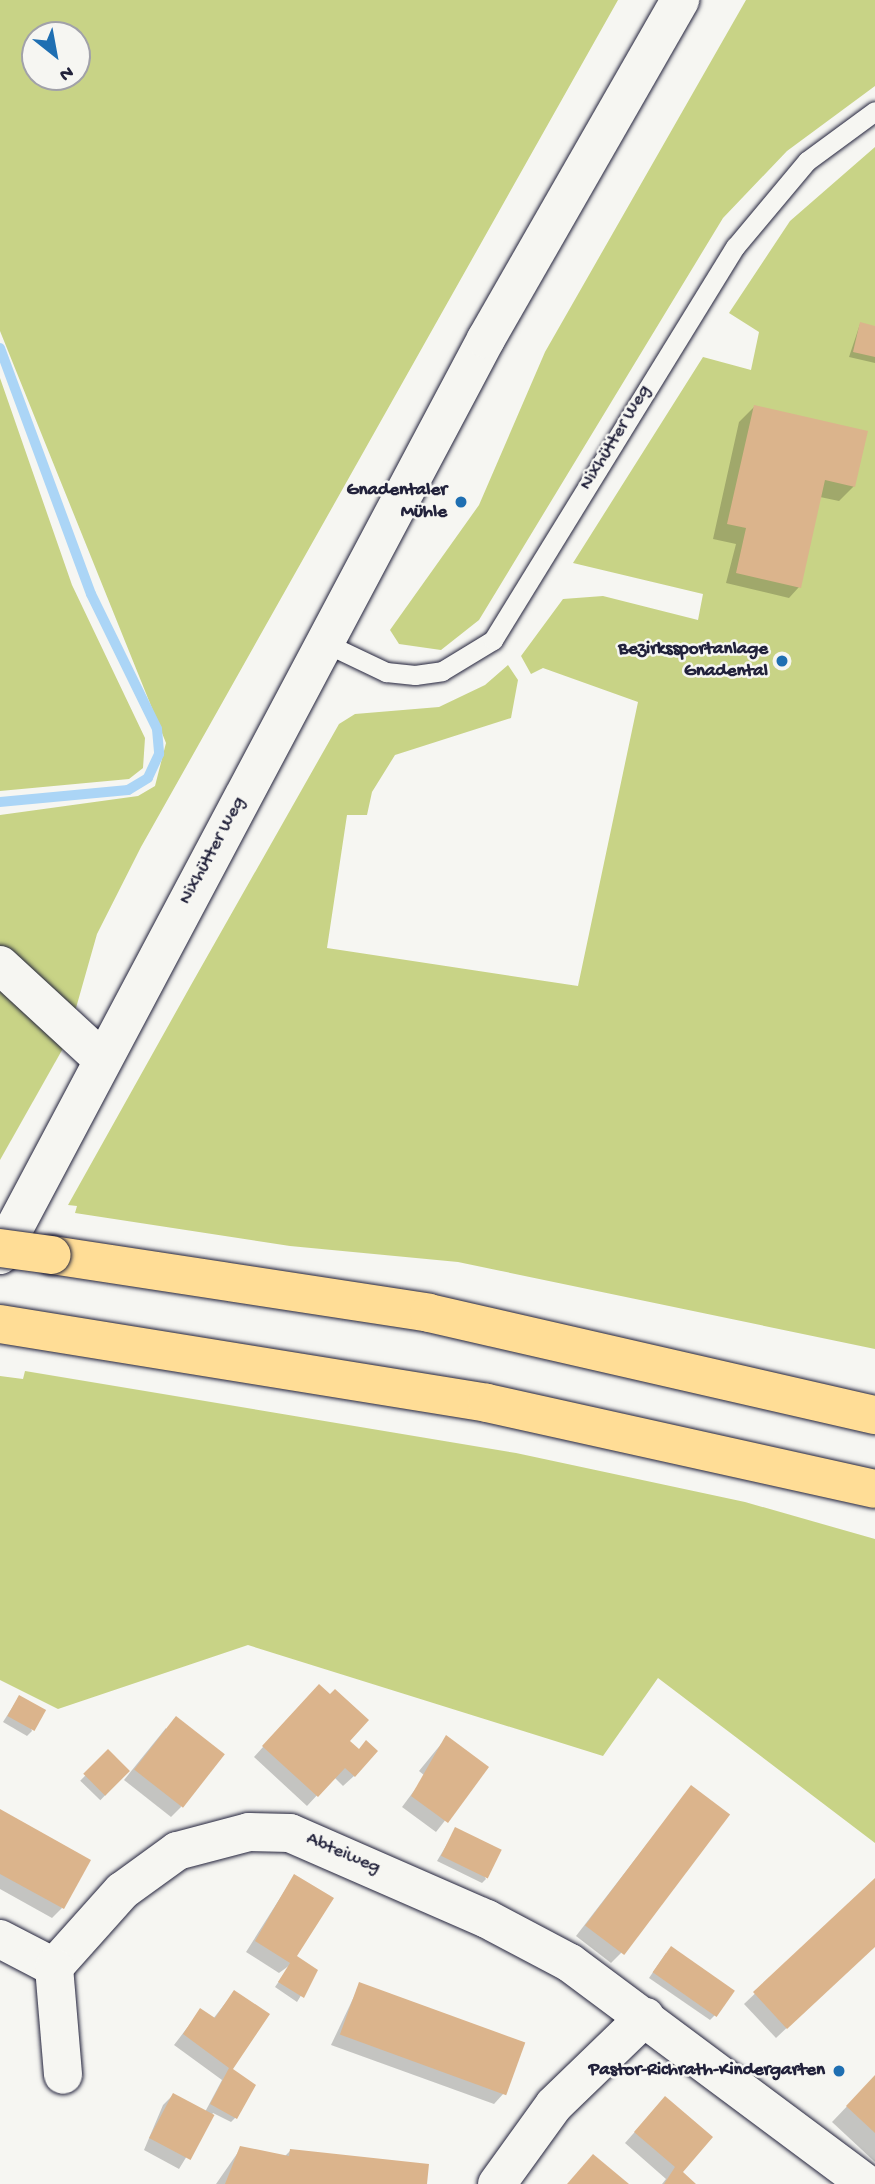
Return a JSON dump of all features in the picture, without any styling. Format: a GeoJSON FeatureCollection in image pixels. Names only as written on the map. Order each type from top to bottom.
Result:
{"type":"FeatureCollection","features":[{"type":"Feature","properties":{"kind":"highway"},"geometry":{"type":"LineString","coordinates":[[0,1248],[429,1312],[875,1415]]}},
{"type":"Feature","properties":{"kind":"highway"},"geometry":{"type":"LineString","coordinates":[[8,1325],[487,1403],[875,1489]]}},
{"type":"Feature","properties":{"kind":"street","name":"Nixhütter Weg"},"geometry":{"type":"LineString","coordinates":[[0,1255],[323,642],[556,210],[680,0]]}},
{"type":"Feature","properties":{"kind":"street"},"geometry":{"type":"LineString","coordinates":[[0,965],[102,1059]]}},
{"type":"Feature","properties":{"kind":"street","name":"Abteiweg"},"geometry":{"type":"LineString","coordinates":[[54,1967],[122,1891],[177,1851],[249,1832],[290,1833],[487,1919],[570,1964],[645,2017],[866,2184]]}},
{"type":"Feature","properties":{"kind":"street"},"geometry":{"type":"LineString","coordinates":[[0,1939],[54,1967],[63,2075]]}},
{"type":"Feature","properties":{"kind":"street"},"geometry":{"type":"LineString","coordinates":[[497,2184],[554,2105],[645,2017]]}},
{"type":"Feature","properties":{"kind":"lane","name":"Nixhütter Weg"},"geometry":{"type":"LineString","coordinates":[[323,642],[386,672],[415,675],[442,671],[493,640],[735,247],[807,161],[875,111]]}},
{"type":"Feature","properties":{"kind":"green space"},"geometry":{"type":"Polygon","coordinates":[[[0,0],[618,0],[141,847],[97,934],[74,1015],[0,950],[0,815],[138,796],[155,786],[166,743],[0,331],[0,0]]]}},
{"type":"Feature","properties":{"kind":"green space"},"geometry":{"type":"Polygon","coordinates":[[[746,0],[875,0],[875,86],[787,151],[723,218],[479,620],[441,650],[399,644],[390,630],[479,505],[545,352],[746,0]]]}},
{"type":"Feature","properties":{"kind":"green space"},"geometry":{"type":"Polygon","coordinates":[[[875,147],[875,1349],[458,1262],[290,1246],[75,1213],[77,1206],[68,1205],[191,985],[339,724],[355,714],[439,707],[485,685],[508,665],[518,680],[511,718],[395,755],[372,792],[367,815],[347,815],[327,948],[578,986],[638,702],[543,668],[531,674],[521,656],[563,599],[603,596],[698,620],[703,594],[573,563],[703,357],[751,370],[759,332],[729,313],[790,221],[875,147]]]}},
{"type":"Feature","properties":{"kind":"green space"},"geometry":{"type":"Polygon","coordinates":[[[0,378],[72,585],[145,738],[143,768],[129,779],[0,791],[0,378]]]}},
{"type":"Feature","properties":{"kind":"green space"},"geometry":{"type":"Polygon","coordinates":[[[0,976],[66,1043],[0,1160],[0,976]]]}},
{"type":"Feature","properties":{"kind":"green space"},"geometry":{"type":"Polygon","coordinates":[[[25,1371],[516,1453],[745,1502],[875,1539],[875,1843],[658,1678],[603,1756],[248,1645],[58,1709],[0,1680],[0,1376],[23,1379],[25,1371]]]}},
{"type":"Feature","properties":{"kind":"building"},"geometry":{"type":"Polygon","coordinates":[[[860,322],[875,326],[875,357],[853,352],[860,322]]]}},
{"type":"Feature","properties":{"kind":"building"},"geometry":{"type":"Polygon","coordinates":[[[754,405],[868,431],[855,487],[825,480],[801,588],[736,573],[746,528],[727,524],[754,405]]]}},
{"type":"Feature","properties":{"kind":"building"},"geometry":{"type":"Polygon","coordinates":[[[319,1684],[330,1694],[335,1689],[369,1720],[350,1741],[359,1749],[366,1740],[378,1751],[355,1777],[345,1768],[318,1797],[262,1746],[319,1684]]]}},
{"type":"Feature","properties":{"kind":"building"},"geometry":{"type":"Polygon","coordinates":[[[19,1695],[46,1710],[34,1731],[7,1716],[19,1695]]]}},
{"type":"Feature","properties":{"kind":"building"},"geometry":{"type":"Polygon","coordinates":[[[176,1716],[225,1754],[183,1808],[134,1770],[176,1716]]]}},
{"type":"Feature","properties":{"kind":"building"},"geometry":{"type":"Polygon","coordinates":[[[446,1735],[489,1767],[448,1823],[411,1796],[446,1735]]]}},
{"type":"Feature","properties":{"kind":"building"},"geometry":{"type":"Polygon","coordinates":[[[108,1749],[130,1771],[105,1796],[83,1774],[108,1749]]]}},
{"type":"Feature","properties":{"kind":"building"},"geometry":{"type":"Polygon","coordinates":[[[691,1785],[730,1814],[624,1955],[585,1926],[691,1785]]]}},
{"type":"Feature","properties":{"kind":"building"},"geometry":{"type":"Polygon","coordinates":[[[0,1809],[91,1860],[64,1909],[0,1874],[0,1809]]]}},
{"type":"Feature","properties":{"kind":"building"},"geometry":{"type":"Polygon","coordinates":[[[455,1827],[502,1850],[488,1879],[441,1856],[455,1827]]]}},
{"type":"Feature","properties":{"kind":"building"},"geometry":{"type":"Polygon","coordinates":[[[294,1874],[334,1898],[297,1956],[318,1970],[304,1998],[278,1982],[290,1963],[255,1941],[294,1874]]]}},
{"type":"Feature","properties":{"kind":"building"},"geometry":{"type":"Polygon","coordinates":[[[875,1878],[875,1947],[787,2029],[753,1992],[875,1878]]]}},
{"type":"Feature","properties":{"kind":"building"},"geometry":{"type":"Polygon","coordinates":[[[671,1946],[735,1991],[717,2017],[653,1972],[671,1946]]]}},
{"type":"Feature","properties":{"kind":"building"},"geometry":{"type":"Polygon","coordinates":[[[359,1982],[525,2043],[506,2095],[340,2035],[359,1982]]]}},
{"type":"Feature","properties":{"kind":"building"},"geometry":{"type":"Polygon","coordinates":[[[234,1990],[270,2014],[233,2069],[256,2085],[237,2119],[210,2104],[229,2068],[183,2034],[200,2008],[215,2018],[234,1990]]]}},
{"type":"Feature","properties":{"kind":"building"},"geometry":{"type":"Polygon","coordinates":[[[875,2075],[875,2133],[846,2106],[875,2075]]]}},
{"type":"Feature","properties":{"kind":"building"},"geometry":{"type":"Polygon","coordinates":[[[173,2093],[214,2115],[191,2160],[149,2138],[173,2093]]]}},
{"type":"Feature","properties":{"kind":"building"},"geometry":{"type":"Polygon","coordinates":[[[665,2096],[713,2137],[683,2172],[696,2184],[664,2184],[675,2167],[634,2132],[665,2096]]]}},
{"type":"Feature","properties":{"kind":"building"},"geometry":{"type":"Polygon","coordinates":[[[240,2146],[289,2156],[290,2149],[429,2164],[427,2184],[225,2184],[240,2146]]]}},
{"type":"Feature","properties":{"kind":"building"},"geometry":{"type":"Polygon","coordinates":[[[593,2154],[629,2184],[567,2184],[593,2154]]]}},
{"type":"Feature","properties":{"kind":"waterway"},"geometry":{"type":"LineString","coordinates":[[0,348],[91,594],[157,729],[159,754],[148,778],[128,790],[0,802]]}},
{"type":"Feature","properties":{"kind":"place","name":"Gnadentaler Mühle"},"geometry":{"type":"Point","coordinates":[461,502]}},
{"type":"Feature","properties":{"kind":"place","name":"Bezirkssportanlage Gnadental"},"geometry":{"type":"Point","coordinates":[782,661]}},
{"type":"Feature","properties":{"kind":"place","name":"Pastor-Richrath-Kindergarten"},"geometry":{"type":"Point","coordinates":[839,2071]}}]}
